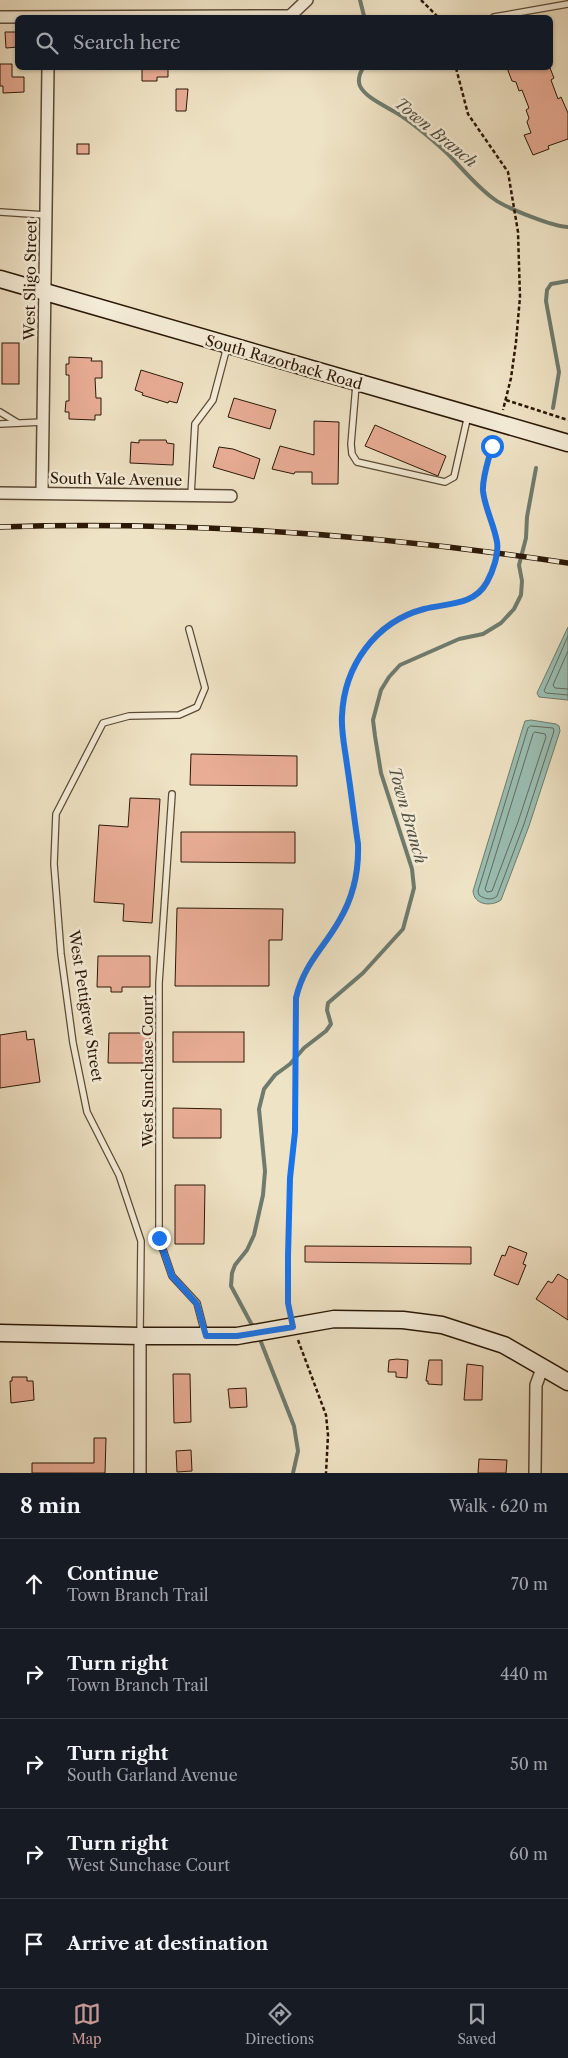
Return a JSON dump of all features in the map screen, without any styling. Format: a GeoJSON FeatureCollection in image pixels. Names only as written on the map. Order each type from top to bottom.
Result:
{"type":"FeatureCollection","features":[{"type":"Feature","properties":{"kind":"main road","name":"South Razorback Road"},"geometry":{"type":"LineString","coordinates":[[0,279],[568,443]]}},
{"type":"Feature","properties":{"kind":"main road"},"geometry":{"type":"LineString","coordinates":[[0,1333],[237,1336],[334,1319],[402,1320],[442,1325],[504,1345],[568,1382]]}},
{"type":"Feature","properties":{"kind":"street"},"geometry":{"type":"LineString","coordinates":[[291,15],[307,0]]}},
{"type":"Feature","properties":{"kind":"street"},"geometry":{"type":"LineString","coordinates":[[0,17],[15,17]]}},
{"type":"Feature","properties":{"kind":"street","name":"West Sligo Street"},"geometry":{"type":"LineString","coordinates":[[42,492],[48,70]]}},
{"type":"Feature","properties":{"kind":"street","name":"South Vale Avenue"},"geometry":{"type":"LineString","coordinates":[[0,493],[42,492],[232,496]]}},
{"type":"Feature","properties":{"kind":"street","name":"West Pettigrew Street"},"geometry":{"type":"LineString","coordinates":[[140,1336],[140,1473]]}},
{"type":"Feature","properties":{"kind":"street"},"geometry":{"type":"LineString","coordinates":[[535,1473],[536,1385],[543,1366]]}},
{"type":"Feature","properties":{"kind":"lane"},"geometry":{"type":"LineString","coordinates":[[505,15],[568,4]]}},
{"type":"Feature","properties":{"kind":"lane"},"geometry":{"type":"LineString","coordinates":[[0,212],[46,215]]}},
{"type":"Feature","properties":{"kind":"lane"},"geometry":{"type":"LineString","coordinates":[[191,495],[195,424],[213,400],[228,345]]}},
{"type":"Feature","properties":{"kind":"lane"},"geometry":{"type":"LineString","coordinates":[[356,383],[351,444],[352,454],[357,462],[445,482],[454,477],[468,414]]}},
{"type":"Feature","properties":{"kind":"lane"},"geometry":{"type":"LineString","coordinates":[[0,412],[18,423]]}},
{"type":"Feature","properties":{"kind":"lane"},"geometry":{"type":"LineString","coordinates":[[0,424],[43,422]]}},
{"type":"Feature","properties":{"kind":"lane","name":"West Pettigrew Street"},"geometry":{"type":"LineString","coordinates":[[140,1336],[141,1241],[119,1175],[88,1112],[73,1043],[61,954],[54,864],[56,814],[103,723],[129,716],[179,715],[198,707],[205,688],[189,629]]}},
{"type":"Feature","properties":{"kind":"lane","name":"West Sunchase Court"},"geometry":{"type":"LineString","coordinates":[[172,794],[159,983],[159,1238],[172,1276],[197,1304],[206,1336]]}},
{"type":"Feature","properties":{"kind":"path"},"geometry":{"type":"LineString","coordinates":[[421,0],[436,15]]}},
{"type":"Feature","properties":{"kind":"path"},"geometry":{"type":"LineString","coordinates":[[326,1473],[328,1435],[326,1415],[293,1327],[288,1303],[288,1256],[290,1178],[295,1132],[296,998],[300,980],[339,922],[356,883],[359,865],[342,716],[345,690],[352,670],[362,652],[375,637],[390,625],[405,616],[424,609],[463,602],[475,596],[486,584],[493,569],[497,543],[487,512],[483,488],[506,400],[516,342],[520,297],[520,259],[517,222],[508,172],[468,114],[457,70]]}},
{"type":"Feature","properties":{"kind":"path"},"geometry":{"type":"LineString","coordinates":[[506,400],[568,420]]}},
{"type":"Feature","properties":{"kind":"water"},"geometry":{"type":"Polygon","coordinates":[[[568,627],[568,700],[539,697],[537,693],[568,627]]]}},
{"type":"Feature","properties":{"kind":"water"},"geometry":{"type":"Polygon","coordinates":[[[531,720],[556,724],[559,726],[560,731],[529,826],[501,900],[493,904],[480,902],[474,896],[473,891],[525,721],[531,720]]]}},
{"type":"Feature","properties":{"kind":"building"},"geometry":{"type":"Polygon","coordinates":[[[5,32],[15,32],[15,47],[6,48],[5,32]]]}},
{"type":"Feature","properties":{"kind":"building"},"geometry":{"type":"Polygon","coordinates":[[[0,64],[12,64],[12,77],[24,77],[24,92],[3,93],[3,86],[0,86],[0,64]]]}},
{"type":"Feature","properties":{"kind":"building"},"geometry":{"type":"Polygon","coordinates":[[[142,70],[168,70],[168,77],[157,77],[157,81],[142,81],[142,70]]]}},
{"type":"Feature","properties":{"kind":"building"},"geometry":{"type":"Polygon","coordinates":[[[508,70],[551,70],[554,78],[551,80],[558,99],[561,97],[568,113],[568,139],[548,146],[549,149],[533,155],[524,135],[531,133],[527,122],[529,118],[526,110],[529,108],[522,90],[519,91],[516,82],[512,81],[508,70]]]}},
{"type":"Feature","properties":{"kind":"building"},"geometry":{"type":"Polygon","coordinates":[[[176,89],[188,89],[186,111],[176,111],[176,89]]]}},
{"type":"Feature","properties":{"kind":"building"},"geometry":{"type":"Polygon","coordinates":[[[77,144],[89,144],[89,154],[77,154],[77,144]]]}},
{"type":"Feature","properties":{"kind":"building"},"geometry":{"type":"Polygon","coordinates":[[[2,343],[19,343],[19,384],[2,384],[2,343]]]}},
{"type":"Feature","properties":{"kind":"building"},"geometry":{"type":"Polygon","coordinates":[[[69,357],[92,358],[91,361],[102,361],[102,378],[95,378],[96,398],[101,398],[101,415],[95,415],[95,420],[69,419],[69,412],[65,412],[66,401],[69,401],[69,375],[66,375],[66,364],[69,364],[69,357]]]}},
{"type":"Feature","properties":{"kind":"building"},"geometry":{"type":"Polygon","coordinates":[[[141,370],[183,383],[177,403],[169,401],[168,403],[142,395],[143,393],[135,390],[141,370]]]}},
{"type":"Feature","properties":{"kind":"building"},"geometry":{"type":"Polygon","coordinates":[[[234,398],[276,410],[270,429],[228,417],[234,398]]]}},
{"type":"Feature","properties":{"kind":"building"},"geometry":{"type":"Polygon","coordinates":[[[314,421],[339,422],[338,484],[312,484],[312,472],[295,472],[294,474],[272,469],[280,446],[314,455],[314,421]]]}},
{"type":"Feature","properties":{"kind":"building"},"geometry":{"type":"Polygon","coordinates":[[[375,425],[446,456],[438,476],[365,446],[375,425]]]}},
{"type":"Feature","properties":{"kind":"building"},"geometry":{"type":"Polygon","coordinates":[[[139,440],[166,440],[167,443],[174,444],[173,465],[130,463],[131,442],[139,443],[139,440]]]}},
{"type":"Feature","properties":{"kind":"building"},"geometry":{"type":"Polygon","coordinates":[[[219,447],[233,449],[260,459],[254,479],[213,467],[219,447]]]}},
{"type":"Feature","properties":{"kind":"building"},"geometry":{"type":"Polygon","coordinates":[[[191,754],[297,756],[297,786],[190,785],[191,754]]]}},
{"type":"Feature","properties":{"kind":"building"},"geometry":{"type":"Polygon","coordinates":[[[130,798],[160,799],[152,923],[123,921],[124,904],[94,902],[99,825],[128,827],[130,798]]]}},
{"type":"Feature","properties":{"kind":"building"},"geometry":{"type":"Polygon","coordinates":[[[181,832],[295,832],[295,863],[181,862],[181,832]]]}},
{"type":"Feature","properties":{"kind":"building"},"geometry":{"type":"Polygon","coordinates":[[[177,908],[283,909],[282,940],[269,940],[269,986],[175,986],[177,908]]]}},
{"type":"Feature","properties":{"kind":"building"},"geometry":{"type":"Polygon","coordinates":[[[98,956],[150,956],[150,987],[122,987],[122,992],[111,992],[111,987],[97,987],[98,956]]]}},
{"type":"Feature","properties":{"kind":"building"},"geometry":{"type":"Polygon","coordinates":[[[26,1031],[27,1040],[34,1039],[40,1082],[0,1088],[0,1035],[26,1031]]]}},
{"type":"Feature","properties":{"kind":"building"},"geometry":{"type":"Polygon","coordinates":[[[173,1032],[244,1032],[244,1062],[173,1062],[173,1032]]]}},
{"type":"Feature","properties":{"kind":"building"},"geometry":{"type":"Polygon","coordinates":[[[109,1033],[150,1033],[150,1063],[108,1063],[109,1033]]]}},
{"type":"Feature","properties":{"kind":"building"},"geometry":{"type":"Polygon","coordinates":[[[173,1108],[221,1109],[221,1138],[173,1138],[173,1108]]]}},
{"type":"Feature","properties":{"kind":"building"},"geometry":{"type":"Polygon","coordinates":[[[175,1185],[205,1185],[204,1244],[175,1244],[175,1185]]]}},
{"type":"Feature","properties":{"kind":"building"},"geometry":{"type":"Polygon","coordinates":[[[305,1246],[471,1247],[471,1264],[305,1262],[305,1246]]]}},
{"type":"Feature","properties":{"kind":"building"},"geometry":{"type":"Polygon","coordinates":[[[509,1246],[527,1253],[523,1264],[526,1265],[518,1285],[494,1275],[502,1255],[505,1256],[509,1246]]]}},
{"type":"Feature","properties":{"kind":"building"},"geometry":{"type":"Polygon","coordinates":[[[558,1274],[568,1280],[568,1320],[536,1299],[548,1281],[552,1283],[558,1274]]]}},
{"type":"Feature","properties":{"kind":"building"},"geometry":{"type":"Polygon","coordinates":[[[389,1360],[408,1360],[407,1378],[396,1377],[396,1372],[388,1372],[389,1360]]]}},
{"type":"Feature","properties":{"kind":"building"},"geometry":{"type":"Polygon","coordinates":[[[429,1360],[442,1360],[442,1385],[428,1384],[428,1381],[426,1381],[429,1360]]]}},
{"type":"Feature","properties":{"kind":"building"},"geometry":{"type":"Polygon","coordinates":[[[467,1364],[483,1366],[482,1400],[464,1400],[467,1364]]]}},
{"type":"Feature","properties":{"kind":"building"},"geometry":{"type":"Polygon","coordinates":[[[173,1374],[190,1374],[191,1422],[174,1423],[173,1374]]]}},
{"type":"Feature","properties":{"kind":"building"},"geometry":{"type":"Polygon","coordinates":[[[12,1377],[27,1377],[27,1381],[33,1381],[34,1400],[11,1403],[10,1381],[12,1381],[12,1377]]]}},
{"type":"Feature","properties":{"kind":"building"},"geometry":{"type":"Polygon","coordinates":[[[246,1388],[247,1407],[230,1408],[228,1389],[246,1388]]]}},
{"type":"Feature","properties":{"kind":"building"},"geometry":{"type":"Polygon","coordinates":[[[94,1438],[106,1438],[105,1473],[32,1473],[32,1463],[94,1463],[94,1438]]]}},
{"type":"Feature","properties":{"kind":"building"},"geometry":{"type":"Polygon","coordinates":[[[191,1450],[192,1471],[177,1472],[176,1451],[191,1450]]]}},
{"type":"Feature","properties":{"kind":"building"},"geometry":{"type":"Polygon","coordinates":[[[479,1459],[507,1460],[506,1473],[478,1473],[479,1459]]]}},
{"type":"Feature","properties":{"kind":"waterway","name":"Town Branch"},"geometry":{"type":"LineString","coordinates":[[360,0],[364,15]]}},
{"type":"Feature","properties":{"kind":"waterway","name":"Town Branch"},"geometry":{"type":"LineString","coordinates":[[362,70],[359,81],[363,91],[426,134],[487,194],[519,212],[542,221],[568,227]]}},
{"type":"Feature","properties":{"kind":"waterway","name":"Town Branch"},"geometry":{"type":"LineString","coordinates":[[553,408],[559,372],[546,301],[547,290],[551,284],[568,281]]}},
{"type":"Feature","properties":{"kind":"waterway","name":"Town Branch"},"geometry":{"type":"LineString","coordinates":[[253,1327],[231,1286],[235,1265],[247,1250],[254,1235],[263,1195],[265,1171],[259,1109],[264,1089],[275,1075],[326,1031],[331,1024],[327,1010],[328,1003],[363,973],[403,929],[414,888],[412,869],[381,773],[373,720],[381,690],[400,665],[459,639],[483,634],[501,623],[514,609],[521,595],[522,581],[519,565],[526,538],[527,517],[536,468]]}},
{"type":"Feature","properties":{"kind":"waterway","name":"Town Branch"},"geometry":{"type":"LineString","coordinates":[[261,1342],[294,1426],[298,1451],[293,1473]]}},
{"type":"Feature","properties":{"kind":"railway"},"geometry":{"type":"LineString","coordinates":[[0,527],[142,526],[285,532],[427,545],[568,563]]}},
{"type":"Feature","properties":{"kind":"route"},"geometry":{"type":"LineString","coordinates":[[159,1238],[172,1276],[197,1304],[206,1336],[237,1336],[293,1327],[288,1303],[288,1256],[290,1178],[295,1132],[296,998],[300,980],[339,922],[348,904],[356,883],[359,865],[358,844],[343,739],[342,716],[345,690],[352,670],[362,652],[375,637],[390,625],[405,616],[424,609],[463,602],[475,596],[486,584],[493,569],[497,543],[487,512],[483,488],[492,446]]}}]}
